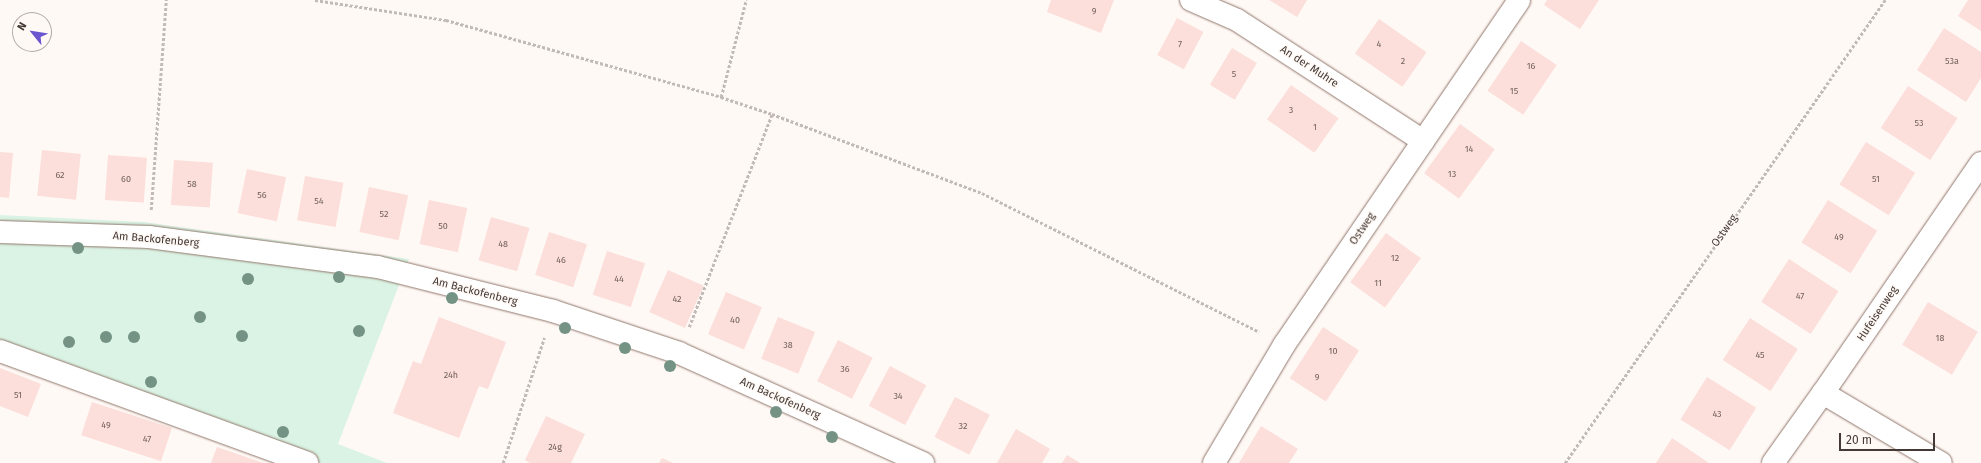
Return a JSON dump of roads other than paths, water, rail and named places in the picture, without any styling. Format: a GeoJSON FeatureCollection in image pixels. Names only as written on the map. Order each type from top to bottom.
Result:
{"type":"FeatureCollection","features":[{"type":"Feature","properties":{"kind":"street","name":"An der Muhre"},"geometry":{"type":"LineString","coordinates":[[1191,0],[1237,20],[1423,141]]}},
{"type":"Feature","properties":{"kind":"street","name":"Ostweg"},"geometry":{"type":"LineString","coordinates":[[1214,463],[1284,345],[1519,0]]}},
{"type":"Feature","properties":{"kind":"street","name":"Hufeisenweg"},"geometry":{"type":"LineString","coordinates":[[1773,463],[1824,393],[1981,163]]}},
{"type":"Feature","properties":{"kind":"street","name":"Am Backofenberg"},"geometry":{"type":"LineString","coordinates":[[0,232],[149,237],[378,267],[553,311],[679,353],[923,463]]}},
{"type":"Feature","properties":{"kind":"street"},"geometry":{"type":"LineString","coordinates":[[0,351],[308,463]]}},
{"type":"Feature","properties":{"kind":"street"},"geometry":{"type":"LineString","coordinates":[[1824,393],[1941,463]]}}]}
